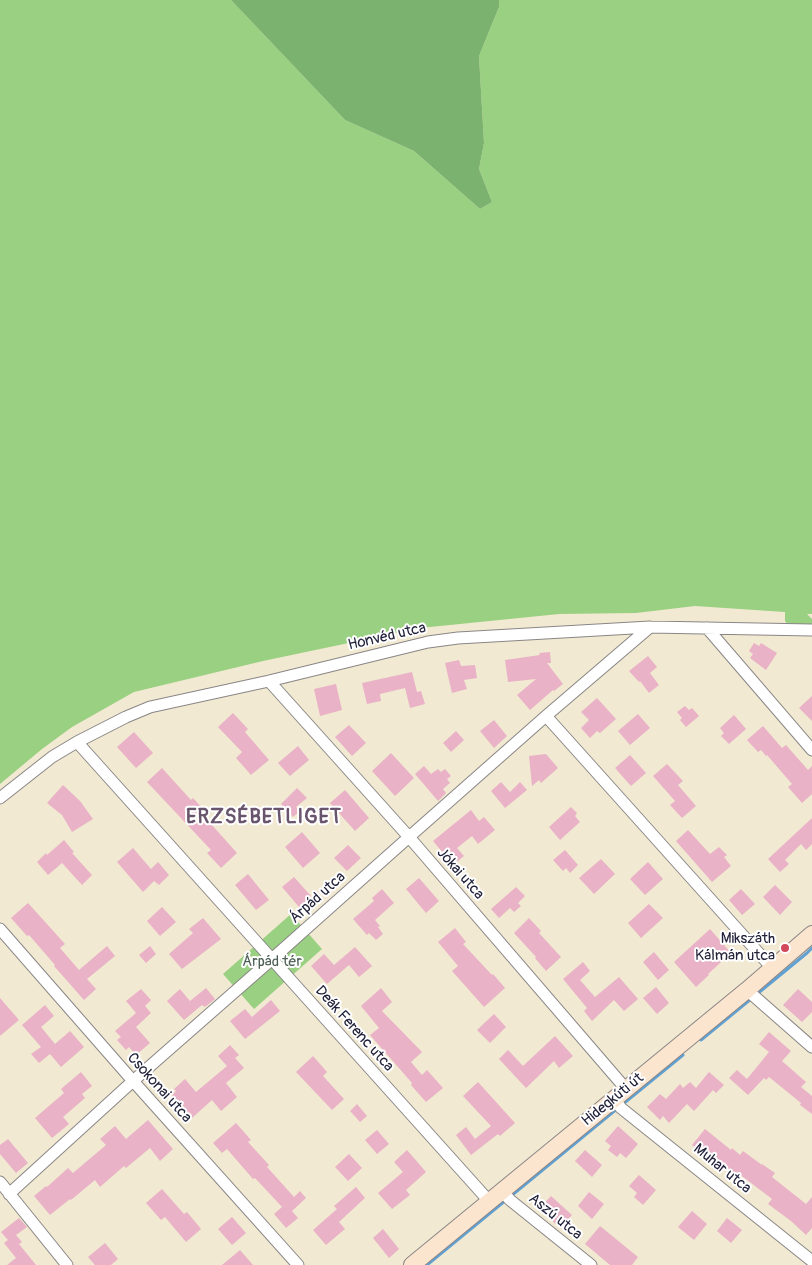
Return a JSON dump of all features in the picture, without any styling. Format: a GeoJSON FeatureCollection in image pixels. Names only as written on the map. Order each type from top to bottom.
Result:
{"type":"FeatureCollection","features":[{"type":"Feature","properties":{"kind":"main road","name":"Hidegkúti út"},"geometry":{"type":"LineString","coordinates":[[412,1265],[502,1197],[617,1103],[626,1088],[751,994],[773,969],[812,934]]}},
{"type":"Feature","properties":{"kind":"street","name":"Honvéd utca"},"geometry":{"type":"LineString","coordinates":[[0,798],[52,757],[112,724],[150,707],[268,681],[428,642],[458,638],[650,627],[812,630]]}},
{"type":"Feature","properties":{"kind":"street","name":"Árpád utca"},"geometry":{"type":"LineString","coordinates":[[9,1194],[409,837],[650,627]]}},
{"type":"Feature","properties":{"kind":"street"},"geometry":{"type":"LineString","coordinates":[[707,628],[812,750]]}},
{"type":"Feature","properties":{"kind":"street","name":"Jókai utca"},"geometry":{"type":"LineString","coordinates":[[268,681],[409,837],[626,1088]]}},
{"type":"Feature","properties":{"kind":"street"},"geometry":{"type":"LineString","coordinates":[[546,716],[773,969]]}},
{"type":"Feature","properties":{"kind":"street","name":"Deák Ferenc utca"},"geometry":{"type":"LineString","coordinates":[[77,742],[272,959],[502,1197]]}},
{"type":"Feature","properties":{"kind":"street","name":"Csokonai utca"},"geometry":{"type":"LineString","coordinates":[[0,929],[133,1082],[298,1265]]}},
{"type":"Feature","properties":{"kind":"street"},"geometry":{"type":"LineString","coordinates":[[751,994],[812,1047]]}},
{"type":"Feature","properties":{"kind":"street","name":"Muhar utca"},"geometry":{"type":"LineString","coordinates":[[617,1103],[812,1261]]}},
{"type":"Feature","properties":{"kind":"street"},"geometry":{"type":"LineString","coordinates":[[0,1182],[67,1265]]}},
{"type":"Feature","properties":{"kind":"street","name":"Aszú utca"},"geometry":{"type":"LineString","coordinates":[[502,1197],[591,1265]]}},
{"type":"Feature","properties":{"kind":"green space"},"geometry":{"type":"Polygon","coordinates":[[[0,0],[231,0],[345,120],[414,151],[480,209],[492,202],[479,169],[484,143],[479,56],[499,7],[499,0],[812,0],[812,614],[807,614],[812,619],[812,626],[789,626],[785,621],[785,612],[695,606],[636,613],[559,614],[420,628],[263,661],[134,692],[72,727],[0,784],[0,0]]]}},
{"type":"Feature","properties":{"kind":"green space"},"geometry":{"type":"Polygon","coordinates":[[[231,0],[499,0],[499,7],[479,56],[484,143],[479,169],[492,202],[480,209],[414,151],[345,120],[231,0]]]}},
{"type":"Feature","properties":{"kind":"green space","name":"Árpád tér"},"geometry":{"type":"Polygon","coordinates":[[[291,914],[322,949],[254,1009],[223,974],[291,914]]]}},
{"type":"Feature","properties":{"kind":"building"},"geometry":{"type":"Polygon","coordinates":[[[754,643],[759,646],[761,643],[777,653],[766,670],[750,658],[753,654],[749,651],[754,643]]]}},
{"type":"Feature","properties":{"kind":"building"},"geometry":{"type":"Polygon","coordinates":[[[550,652],[551,663],[547,663],[563,684],[530,710],[517,695],[536,679],[508,682],[505,660],[550,652]]]}},
{"type":"Feature","properties":{"kind":"building"},"geometry":{"type":"Polygon","coordinates":[[[648,656],[657,667],[650,673],[659,685],[649,693],[629,671],[648,656]]]}},
{"type":"Feature","properties":{"kind":"building"},"geometry":{"type":"Polygon","coordinates":[[[459,660],[461,666],[475,665],[477,678],[464,680],[467,689],[452,693],[445,663],[459,660]]]}},
{"type":"Feature","properties":{"kind":"building"},"geometry":{"type":"Polygon","coordinates":[[[412,672],[417,692],[421,691],[425,704],[410,708],[405,688],[380,694],[381,701],[367,704],[362,683],[412,672]]]}},
{"type":"Feature","properties":{"kind":"building"},"geometry":{"type":"Polygon","coordinates":[[[336,684],[342,710],[320,716],[314,689],[336,684]]]}},
{"type":"Feature","properties":{"kind":"building"},"geometry":{"type":"Polygon","coordinates":[[[812,696],[812,721],[799,708],[812,696]]]}},
{"type":"Feature","properties":{"kind":"building"},"geometry":{"type":"Polygon","coordinates":[[[597,698],[616,719],[600,733],[597,731],[590,738],[581,728],[589,720],[581,712],[597,698]]]}},
{"type":"Feature","properties":{"kind":"building"},"geometry":{"type":"Polygon","coordinates":[[[685,706],[689,710],[692,708],[699,716],[686,727],[680,720],[682,718],[677,712],[685,706]]]}},
{"type":"Feature","properties":{"kind":"building"},"geometry":{"type":"Polygon","coordinates":[[[233,713],[248,729],[245,732],[269,760],[251,775],[236,758],[242,752],[218,727],[233,713]]]}},
{"type":"Feature","properties":{"kind":"building"},"geometry":{"type":"Polygon","coordinates":[[[638,714],[650,728],[630,745],[618,731],[638,714]]]}},
{"type":"Feature","properties":{"kind":"building"},"geometry":{"type":"Polygon","coordinates":[[[734,715],[746,729],[729,744],[721,736],[724,733],[720,728],[734,715]]]}},
{"type":"Feature","properties":{"kind":"building"},"geometry":{"type":"Polygon","coordinates":[[[494,720],[507,736],[494,748],[480,731],[494,720]]]}},
{"type":"Feature","properties":{"kind":"building"},"geometry":{"type":"Polygon","coordinates":[[[349,725],[366,743],[352,756],[335,737],[349,725]]]}},
{"type":"Feature","properties":{"kind":"building"},"geometry":{"type":"Polygon","coordinates":[[[763,726],[782,748],[786,745],[808,770],[812,766],[812,794],[802,803],[788,787],[792,784],[767,755],[761,750],[758,752],[747,740],[763,726]]]}},
{"type":"Feature","properties":{"kind":"building"},"geometry":{"type":"Polygon","coordinates":[[[456,731],[464,740],[451,752],[443,743],[456,731]]]}},
{"type":"Feature","properties":{"kind":"building"},"geometry":{"type":"Polygon","coordinates":[[[134,732],[153,753],[136,768],[117,747],[134,732]]]}},
{"type":"Feature","properties":{"kind":"building"},"geometry":{"type":"Polygon","coordinates":[[[298,746],[309,760],[290,776],[278,763],[298,746]]]}},
{"type":"Feature","properties":{"kind":"building"},"geometry":{"type":"Polygon","coordinates":[[[391,753],[414,778],[395,796],[372,771],[391,753]]]}},
{"type":"Feature","properties":{"kind":"building"},"geometry":{"type":"Polygon","coordinates":[[[546,754],[558,768],[541,783],[539,780],[532,786],[529,756],[546,754]]]}},
{"type":"Feature","properties":{"kind":"building"},"geometry":{"type":"Polygon","coordinates":[[[630,755],[646,773],[631,786],[615,768],[630,755]]]}},
{"type":"Feature","properties":{"kind":"building"},"geometry":{"type":"Polygon","coordinates":[[[667,764],[683,781],[678,785],[696,806],[682,818],[670,805],[675,801],[653,776],[667,764]]]}},
{"type":"Feature","properties":{"kind":"building"},"geometry":{"type":"Polygon","coordinates":[[[424,766],[431,774],[438,769],[441,772],[445,769],[451,776],[447,779],[450,783],[443,789],[446,793],[438,801],[415,774],[424,766]]]}},
{"type":"Feature","properties":{"kind":"building"},"geometry":{"type":"Polygon","coordinates":[[[162,768],[191,800],[193,798],[206,812],[203,815],[237,853],[221,868],[207,853],[211,850],[147,782],[162,768]]]}},
{"type":"Feature","properties":{"kind":"building"},"geometry":{"type":"Polygon","coordinates":[[[501,782],[510,792],[520,782],[527,790],[505,808],[491,791],[501,782]]]}},
{"type":"Feature","properties":{"kind":"building"},"geometry":{"type":"Polygon","coordinates":[[[63,785],[80,801],[93,819],[72,832],[62,815],[47,803],[63,785]]]}},
{"type":"Feature","properties":{"kind":"building"},"geometry":{"type":"Polygon","coordinates":[[[297,788],[307,798],[296,807],[300,811],[293,817],[281,804],[297,788]]]}},
{"type":"Feature","properties":{"kind":"building"},"geometry":{"type":"Polygon","coordinates":[[[345,790],[369,818],[355,831],[330,803],[345,790]]]}},
{"type":"Feature","properties":{"kind":"building"},"geometry":{"type":"Polygon","coordinates":[[[571,807],[577,813],[575,816],[580,822],[560,840],[549,827],[571,807]]]}},
{"type":"Feature","properties":{"kind":"building"},"geometry":{"type":"Polygon","coordinates":[[[471,810],[479,821],[484,817],[495,830],[478,844],[472,836],[457,848],[464,856],[453,865],[433,841],[471,810]]]}},
{"type":"Feature","properties":{"kind":"building"},"geometry":{"type":"Polygon","coordinates":[[[812,818],[812,844],[806,850],[801,844],[785,860],[789,864],[780,872],[768,859],[812,818]]]}},
{"type":"Feature","properties":{"kind":"building"},"geometry":{"type":"Polygon","coordinates":[[[688,830],[710,854],[719,847],[727,855],[724,857],[731,866],[712,882],[676,841],[688,830]]]}},
{"type":"Feature","properties":{"kind":"building"},"geometry":{"type":"Polygon","coordinates":[[[302,832],[320,853],[303,868],[285,847],[302,832]]]}},
{"type":"Feature","properties":{"kind":"building"},"geometry":{"type":"Polygon","coordinates":[[[64,840],[74,852],[72,853],[92,875],[82,885],[62,863],[48,875],[37,862],[64,840]]]}},
{"type":"Feature","properties":{"kind":"building"},"geometry":{"type":"Polygon","coordinates":[[[348,845],[361,858],[347,871],[334,858],[348,845]]]}},
{"type":"Feature","properties":{"kind":"building"},"geometry":{"type":"Polygon","coordinates":[[[133,848],[151,869],[158,862],[169,875],[159,885],[154,881],[143,892],[117,862],[133,848]]]}},
{"type":"Feature","properties":{"kind":"building"},"geometry":{"type":"Polygon","coordinates":[[[565,850],[578,865],[570,873],[566,868],[563,871],[553,860],[565,850]]]}},
{"type":"Feature","properties":{"kind":"building"},"geometry":{"type":"Polygon","coordinates":[[[601,859],[615,874],[594,894],[579,878],[601,859]]]}},
{"type":"Feature","properties":{"kind":"building"},"geometry":{"type":"Polygon","coordinates":[[[648,862],[663,879],[645,895],[630,879],[648,862]]]}},
{"type":"Feature","properties":{"kind":"building"},"geometry":{"type":"Polygon","coordinates":[[[248,874],[269,900],[256,910],[235,885],[248,874]]]}},
{"type":"Feature","properties":{"kind":"building"},"geometry":{"type":"Polygon","coordinates":[[[294,877],[311,896],[299,907],[282,887],[294,877]]]}},
{"type":"Feature","properties":{"kind":"building"},"geometry":{"type":"Polygon","coordinates":[[[419,878],[439,901],[426,913],[406,889],[419,878]]]}},
{"type":"Feature","properties":{"kind":"building"},"geometry":{"type":"Polygon","coordinates":[[[775,885],[792,902],[780,915],[763,897],[775,885]]]}},
{"type":"Feature","properties":{"kind":"building"},"geometry":{"type":"Polygon","coordinates":[[[516,887],[525,896],[518,903],[521,906],[514,912],[510,908],[499,918],[491,909],[516,887]]]}},
{"type":"Feature","properties":{"kind":"building"},"geometry":{"type":"Polygon","coordinates":[[[382,889],[394,903],[375,920],[383,934],[376,940],[369,933],[367,935],[353,919],[374,901],[372,898],[382,889]]]}},
{"type":"Feature","properties":{"kind":"building"},"geometry":{"type":"Polygon","coordinates":[[[741,889],[755,904],[742,915],[729,900],[741,889]]]}},
{"type":"Feature","properties":{"kind":"building"},"geometry":{"type":"Polygon","coordinates":[[[28,903],[65,944],[60,948],[79,970],[107,946],[115,956],[87,979],[96,989],[84,1000],[29,935],[27,936],[11,918],[28,903]]]}},
{"type":"Feature","properties":{"kind":"building"},"geometry":{"type":"Polygon","coordinates":[[[649,904],[663,918],[641,938],[628,923],[649,904]]]}},
{"type":"Feature","properties":{"kind":"building"},"geometry":{"type":"Polygon","coordinates":[[[162,907],[176,922],[160,936],[147,921],[162,907]]]}},
{"type":"Feature","properties":{"kind":"building"},"geometry":{"type":"Polygon","coordinates":[[[203,918],[221,939],[182,969],[169,954],[193,933],[189,929],[203,918]]]}},
{"type":"Feature","properties":{"kind":"building"},"geometry":{"type":"Polygon","coordinates":[[[529,918],[541,931],[539,933],[561,957],[546,971],[514,933],[529,918]]]}},
{"type":"Feature","properties":{"kind":"building"},"geometry":{"type":"Polygon","coordinates":[[[455,928],[466,942],[463,944],[505,988],[484,1007],[452,971],[458,966],[438,942],[455,928]]]}},
{"type":"Feature","properties":{"kind":"building"},"geometry":{"type":"Polygon","coordinates":[[[710,929],[731,953],[696,987],[674,962],[710,929]]]}},
{"type":"Feature","properties":{"kind":"building"},"geometry":{"type":"Polygon","coordinates":[[[150,946],[156,954],[146,963],[139,955],[150,946]]]}},
{"type":"Feature","properties":{"kind":"building"},"geometry":{"type":"Polygon","coordinates":[[[355,947],[372,966],[359,977],[349,965],[327,984],[311,966],[324,954],[334,965],[355,947]]]}},
{"type":"Feature","properties":{"kind":"building"},"geometry":{"type":"Polygon","coordinates":[[[654,952],[669,970],[658,980],[643,962],[654,952]]]}},
{"type":"Feature","properties":{"kind":"building"},"geometry":{"type":"Polygon","coordinates":[[[583,962],[590,971],[580,980],[595,997],[619,977],[638,999],[624,1011],[614,1000],[592,1021],[584,1011],[587,1008],[563,979],[583,962]]]}},
{"type":"Feature","properties":{"kind":"building"},"geometry":{"type":"Polygon","coordinates":[[[656,987],[669,1003],[657,1014],[643,998],[656,987]]]}},
{"type":"Feature","properties":{"kind":"building"},"geometry":{"type":"Polygon","coordinates":[[[206,988],[215,999],[205,1007],[202,1005],[184,1020],[167,1001],[180,989],[190,1001],[206,988]]]}},
{"type":"Feature","properties":{"kind":"building"},"geometry":{"type":"Polygon","coordinates":[[[381,988],[392,1002],[382,1011],[422,1052],[411,1062],[422,1075],[427,1070],[443,1088],[426,1102],[370,1035],[379,1028],[361,1006],[381,988]]]}},
{"type":"Feature","properties":{"kind":"building"},"geometry":{"type":"Polygon","coordinates":[[[141,989],[151,1000],[145,1006],[151,1013],[136,1027],[150,1043],[136,1055],[129,1047],[126,1050],[117,1040],[121,1037],[115,1031],[136,1013],[126,1001],[141,989]]]}},
{"type":"Feature","properties":{"kind":"building"},"geometry":{"type":"Polygon","coordinates":[[[798,989],[812,1002],[812,1012],[802,1022],[783,1005],[798,989]]]}},
{"type":"Feature","properties":{"kind":"building"},"geometry":{"type":"Polygon","coordinates":[[[0,998],[19,1020],[0,1036],[0,998]]]}},
{"type":"Feature","properties":{"kind":"building"},"geometry":{"type":"Polygon","coordinates":[[[271,1000],[280,1011],[245,1039],[230,1021],[245,1009],[252,1017],[271,1000]]]}},
{"type":"Feature","properties":{"kind":"building"},"geometry":{"type":"Polygon","coordinates":[[[45,1005],[54,1016],[41,1027],[55,1044],[70,1031],[84,1047],[61,1067],[50,1054],[39,1063],[31,1054],[41,1047],[22,1025],[45,1005]]]}},
{"type":"Feature","properties":{"kind":"building"},"geometry":{"type":"Polygon","coordinates":[[[494,1014],[506,1027],[490,1043],[477,1030],[494,1014]]]}},
{"type":"Feature","properties":{"kind":"building"},"geometry":{"type":"Polygon","coordinates":[[[769,1032],[791,1051],[782,1061],[806,1082],[801,1087],[812,1096],[812,1114],[769,1077],[766,1080],[764,1078],[748,1095],[729,1078],[737,1070],[747,1079],[769,1052],[759,1044],[769,1032]]]}},
{"type":"Feature","properties":{"kind":"building"},"geometry":{"type":"Polygon","coordinates":[[[555,1036],[573,1056],[559,1068],[554,1061],[526,1088],[499,1059],[508,1050],[523,1066],[555,1036]]]}},
{"type":"Feature","properties":{"kind":"building"},"geometry":{"type":"Polygon","coordinates":[[[230,1045],[239,1055],[235,1058],[244,1068],[226,1083],[237,1097],[221,1111],[212,1100],[192,1118],[172,1095],[176,1091],[174,1089],[185,1079],[196,1092],[227,1066],[218,1056],[230,1045]]]}},
{"type":"Feature","properties":{"kind":"building"},"geometry":{"type":"Polygon","coordinates":[[[313,1056],[327,1072],[323,1076],[344,1099],[332,1110],[296,1072],[313,1056]]]}},
{"type":"Feature","properties":{"kind":"building"},"geometry":{"type":"Polygon","coordinates":[[[81,1072],[92,1086],[82,1094],[85,1098],[63,1117],[69,1124],[52,1138],[35,1118],[64,1093],[61,1089],[81,1072]]]}},
{"type":"Feature","properties":{"kind":"building"},"geometry":{"type":"Polygon","coordinates":[[[709,1072],[724,1085],[716,1093],[713,1090],[694,1111],[687,1104],[669,1123],[663,1116],[660,1120],[647,1107],[660,1094],[666,1099],[680,1084],[683,1088],[690,1082],[696,1088],[709,1072]]]}},
{"type":"Feature","properties":{"kind":"building"},"geometry":{"type":"Polygon","coordinates":[[[478,1082],[515,1123],[500,1136],[498,1134],[471,1155],[456,1135],[466,1127],[475,1139],[491,1126],[463,1096],[478,1082]]]}},
{"type":"Feature","properties":{"kind":"building"},"geometry":{"type":"Polygon","coordinates":[[[357,1104],[367,1116],[360,1122],[350,1111],[357,1104]]]}},
{"type":"Feature","properties":{"kind":"building"},"geometry":{"type":"Polygon","coordinates":[[[148,1120],[173,1149],[160,1161],[150,1148],[126,1168],[124,1166],[100,1187],[95,1180],[50,1215],[34,1196],[68,1168],[73,1173],[106,1145],[100,1139],[115,1126],[126,1139],[148,1120]]]}},
{"type":"Feature","properties":{"kind":"building"},"geometry":{"type":"Polygon","coordinates":[[[236,1123],[251,1140],[248,1142],[269,1165],[267,1167],[294,1197],[300,1191],[306,1198],[292,1211],[298,1218],[286,1228],[274,1214],[282,1207],[255,1178],[253,1179],[227,1149],[222,1153],[213,1143],[236,1123]]]}},
{"type":"Feature","properties":{"kind":"building"},"geometry":{"type":"Polygon","coordinates":[[[618,1126],[638,1144],[626,1158],[620,1153],[617,1157],[608,1150],[611,1146],[605,1141],[618,1126]]]}},
{"type":"Feature","properties":{"kind":"building"},"geometry":{"type":"Polygon","coordinates":[[[705,1129],[731,1150],[732,1148],[740,1155],[743,1151],[775,1173],[772,1177],[806,1204],[812,1197],[812,1228],[806,1235],[768,1204],[772,1199],[738,1173],[736,1175],[712,1155],[709,1159],[692,1145],[705,1129]]]}},
{"type":"Feature","properties":{"kind":"building"},"geometry":{"type":"Polygon","coordinates":[[[377,1130],[389,1144],[377,1154],[365,1140],[377,1130]]]}},
{"type":"Feature","properties":{"kind":"building"},"geometry":{"type":"Polygon","coordinates":[[[8,1139],[28,1163],[16,1173],[0,1154],[0,1145],[8,1139]]]}},
{"type":"Feature","properties":{"kind":"building"},"geometry":{"type":"Polygon","coordinates":[[[407,1150],[426,1172],[406,1190],[410,1195],[392,1209],[378,1193],[403,1172],[394,1162],[407,1150]]]}},
{"type":"Feature","properties":{"kind":"building"},"geometry":{"type":"Polygon","coordinates":[[[585,1150],[602,1165],[592,1177],[575,1161],[585,1150]]]}},
{"type":"Feature","properties":{"kind":"building"},"geometry":{"type":"Polygon","coordinates":[[[349,1154],[362,1168],[348,1181],[335,1167],[349,1154]]]}},
{"type":"Feature","properties":{"kind":"building"},"geometry":{"type":"Polygon","coordinates":[[[639,1175],[656,1190],[643,1205],[634,1197],[637,1193],[629,1186],[639,1175]]]}},
{"type":"Feature","properties":{"kind":"building"},"geometry":{"type":"Polygon","coordinates":[[[356,1187],[365,1198],[339,1222],[345,1229],[326,1245],[313,1230],[337,1209],[334,1206],[356,1187]]]}},
{"type":"Feature","properties":{"kind":"building"},"geometry":{"type":"Polygon","coordinates":[[[162,1189],[184,1214],[187,1212],[201,1229],[186,1242],[165,1217],[161,1220],[146,1203],[162,1189]]]}},
{"type":"Feature","properties":{"kind":"building"},"geometry":{"type":"Polygon","coordinates":[[[589,1192],[604,1204],[592,1219],[578,1206],[589,1192]]]}},
{"type":"Feature","properties":{"kind":"building"},"geometry":{"type":"Polygon","coordinates":[[[551,1196],[572,1215],[560,1228],[539,1209],[551,1196]]]}},
{"type":"Feature","properties":{"kind":"building"},"geometry":{"type":"Polygon","coordinates":[[[692,1211],[707,1224],[694,1240],[678,1227],[692,1211]]]}},
{"type":"Feature","properties":{"kind":"building"},"geometry":{"type":"Polygon","coordinates":[[[232,1217],[246,1233],[232,1245],[218,1229],[232,1217]]]}},
{"type":"Feature","properties":{"kind":"building"},"geometry":{"type":"Polygon","coordinates":[[[19,1218],[27,1227],[16,1235],[22,1242],[19,1244],[36,1265],[7,1265],[16,1258],[4,1243],[8,1240],[1,1232],[19,1218]]]}},
{"type":"Feature","properties":{"kind":"building"},"geometry":{"type":"Polygon","coordinates":[[[727,1218],[742,1230],[731,1243],[717,1231],[727,1218]]]}},
{"type":"Feature","properties":{"kind":"building"},"geometry":{"type":"Polygon","coordinates":[[[600,1226],[638,1257],[632,1265],[610,1265],[585,1244],[600,1226]]]}},
{"type":"Feature","properties":{"kind":"building"},"geometry":{"type":"Polygon","coordinates":[[[383,1229],[399,1249],[389,1258],[373,1238],[383,1229]]]}},
{"type":"Feature","properties":{"kind":"building"},"geometry":{"type":"Polygon","coordinates":[[[105,1243],[118,1259],[111,1265],[95,1265],[88,1257],[105,1243]]]}},
{"type":"Feature","properties":{"kind":"building"},"geometry":{"type":"Polygon","coordinates":[[[240,1250],[253,1265],[222,1265],[240,1250]]]}},
{"type":"Feature","properties":{"kind":"waterway"},"geometry":{"type":"LineString","coordinates":[[701,1040],[812,948]]}},
{"type":"Feature","properties":{"kind":"waterway"},"geometry":{"type":"LineString","coordinates":[[623,1104],[683,1055]]}},
{"type":"Feature","properties":{"kind":"waterway"},"geometry":{"type":"LineString","coordinates":[[511,1196],[618,1108]]}},
{"type":"Feature","properties":{"kind":"waterway"},"geometry":{"type":"LineString","coordinates":[[427,1265],[506,1200]]}},
{"type":"Feature","properties":{"kind":"place","name":"Mikszáth Kálmán utca"},"geometry":{"type":"Point","coordinates":[785,948]}},
{"type":"Feature","properties":{"kind":"district","name":"ERZSÉBETLIGET"},"geometry":{"type":"Point","coordinates":[264,818]}}]}
